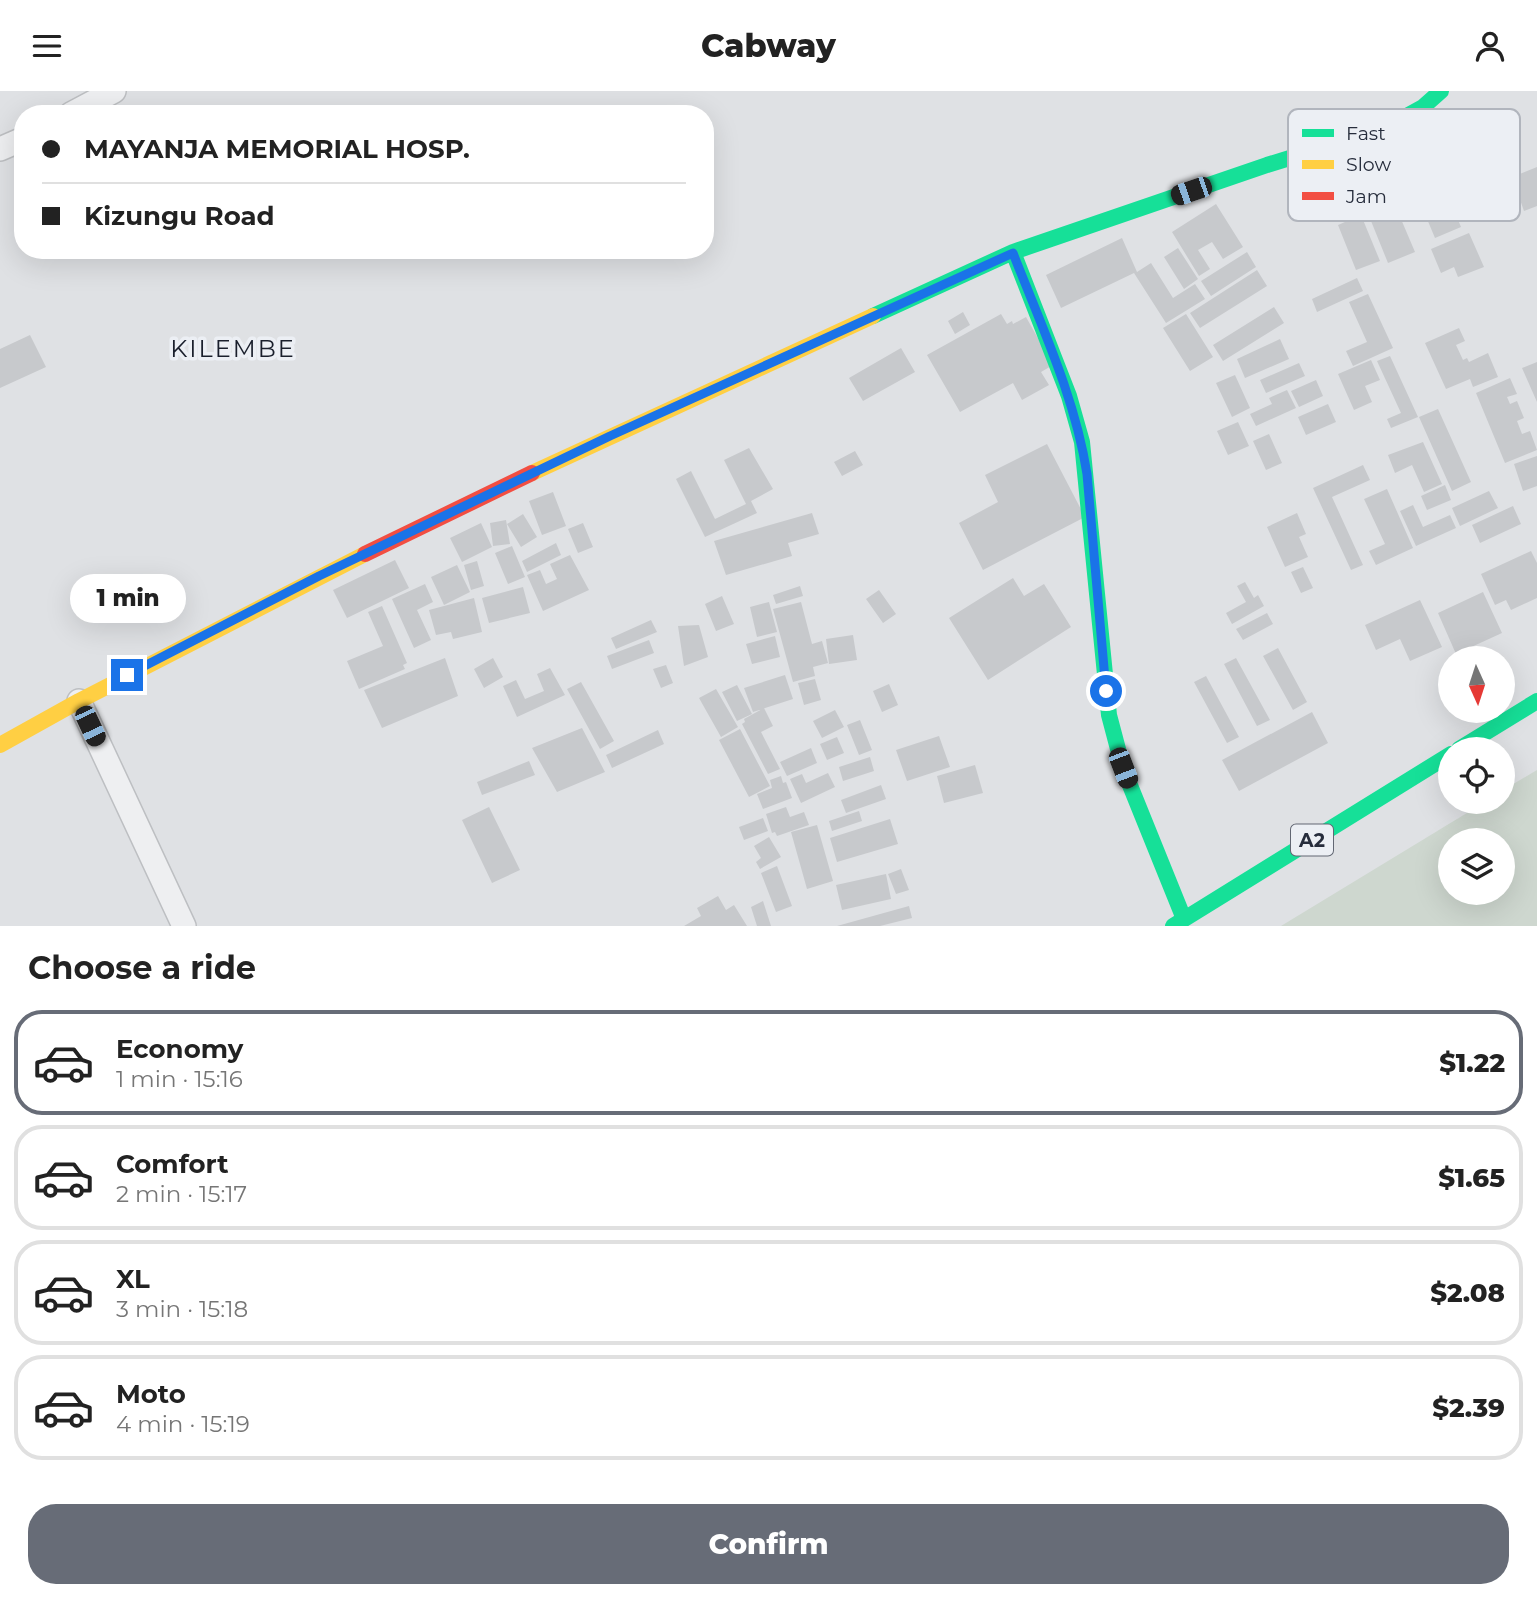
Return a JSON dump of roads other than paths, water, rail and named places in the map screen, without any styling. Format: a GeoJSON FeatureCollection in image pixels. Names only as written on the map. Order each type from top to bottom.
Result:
{"type":"FeatureCollection","features":[{"type":"Feature","properties":{"kind":"street"},"geometry":{"type":"LineString","coordinates":[[88,105],[114,91]]}},
{"type":"Feature","properties":{"kind":"street"},"geometry":{"type":"LineString","coordinates":[[1419,109],[1441,91]]}},
{"type":"Feature","properties":{"kind":"street"},"geometry":{"type":"LineString","coordinates":[[0,744],[319,576],[573,454],[1013,253],[1288,158]]}},
{"type":"Feature","properties":{"kind":"street"},"geometry":{"type":"LineString","coordinates":[[1013,253],[1069,396],[1082,442],[1109,715],[1123,768],[1178,923]]}},
{"type":"Feature","properties":{"kind":"street"},"geometry":{"type":"LineString","coordinates":[[79,701],[184,926]]}},
{"type":"Feature","properties":{"kind":"street"},"geometry":{"type":"LineString","coordinates":[[1478,737],[1537,701]]}},
{"type":"Feature","properties":{"kind":"street","name":"A2"},"geometry":{"type":"LineString","coordinates":[[1178,923],[1438,762]]}},
{"type":"Feature","properties":{"kind":"district","name":"KILEMBE"},"geometry":{"type":"Point","coordinates":[233,348]}}]}
